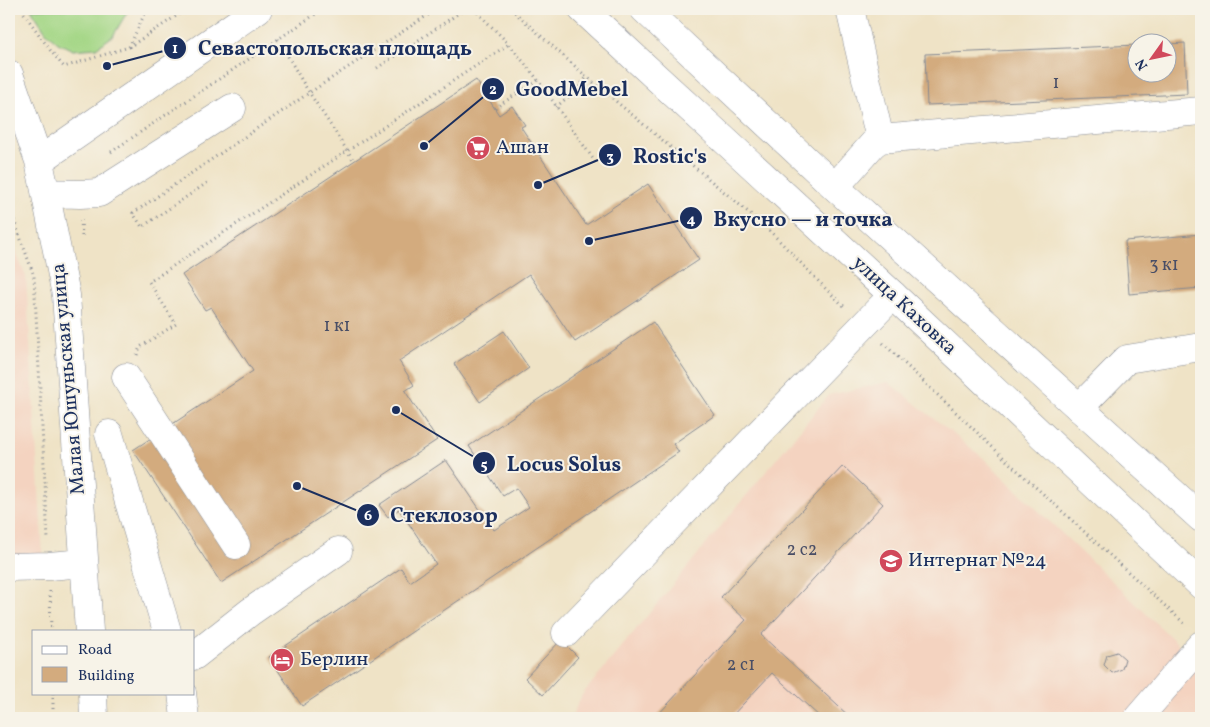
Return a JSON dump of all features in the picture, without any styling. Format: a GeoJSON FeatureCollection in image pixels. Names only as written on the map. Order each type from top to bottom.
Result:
{"type":"FeatureCollection","features":[{"type":"Feature","properties":{"kind":"main road"},"geometry":{"type":"LineString","coordinates":[[39,161],[258,9]]}},
{"type":"Feature","properties":{"kind":"main road","name":"улица Каховка"},"geometry":{"type":"LineString","coordinates":[[582,9],[893,295],[1201,585]]}},
{"type":"Feature","properties":{"kind":"main road","name":"улица Каховка"},"geometry":{"type":"LineString","coordinates":[[644,9],[835,187],[1201,518]]}},
{"type":"Feature","properties":{"kind":"main road"},"geometry":{"type":"LineString","coordinates":[[850,9],[880,139]]}},
{"type":"Feature","properties":{"kind":"main road","name":"Малая Юшуньская улица"},"geometry":{"type":"LineString","coordinates":[[9,74],[39,161],[66,294],[89,630]]}},
{"type":"Feature","properties":{"kind":"main road"},"geometry":{"type":"LineString","coordinates":[[46,193],[99,193],[232,108]]}},
{"type":"Feature","properties":{"kind":"main road"},"geometry":{"type":"LineString","coordinates":[[835,187],[873,144],[880,139],[1201,111]]}},
{"type":"Feature","properties":{"kind":"main road"},"geometry":{"type":"LineString","coordinates":[[566,633],[893,295]]}},
{"type":"Feature","properties":{"kind":"main road"},"geometry":{"type":"LineString","coordinates":[[1079,408],[1127,359],[1201,347]]}},
{"type":"Feature","properties":{"kind":"main road"},"geometry":{"type":"LineString","coordinates":[[126,377],[236,545]]}},
{"type":"Feature","properties":{"kind":"main road"},"geometry":{"type":"LineString","coordinates":[[109,434],[167,630]]}},
{"type":"Feature","properties":{"kind":"main road"},"geometry":{"type":"LineString","coordinates":[[195,655],[250,612],[338,551]]}},
{"type":"Feature","properties":{"kind":"main road"},"geometry":{"type":"LineString","coordinates":[[9,567],[84,563]]}},
{"type":"Feature","properties":{"kind":"main road"},"geometry":{"type":"LineString","coordinates":[[1138,718],[1201,646]]}},
{"type":"Feature","properties":{"kind":"main road"},"geometry":{"type":"LineString","coordinates":[[93,694],[94,718]]}},
{"type":"Feature","properties":{"kind":"main road"},"geometry":{"type":"LineString","coordinates":[[182,694],[185,718]]}},
{"type":"Feature","properties":{"kind":"path"},"geometry":{"type":"LineString","coordinates":[[21,9],[64,67],[129,48],[187,9]]}},
{"type":"Feature","properties":{"kind":"path"},"geometry":{"type":"LineString","coordinates":[[129,48],[147,9]]}},
{"type":"Feature","properties":{"kind":"path"},"geometry":{"type":"LineString","coordinates":[[106,155],[323,9]]}},
{"type":"Feature","properties":{"kind":"path"},"geometry":{"type":"LineString","coordinates":[[207,183],[142,227],[133,213],[436,9]]}},
{"type":"Feature","properties":{"kind":"path"},"geometry":{"type":"LineString","coordinates":[[377,68],[464,9]]}},
{"type":"Feature","properties":{"kind":"path"},"geometry":{"type":"LineString","coordinates":[[474,9],[508,44],[538,80],[596,164]]}},
{"type":"Feature","properties":{"kind":"path"},"geometry":{"type":"LineString","coordinates":[[278,39],[309,93],[354,161]]}},
{"type":"Feature","properties":{"kind":"path"},"geometry":{"type":"LineString","coordinates":[[140,347],[176,324],[149,282],[508,44]]}},
{"type":"Feature","properties":{"kind":"path"},"geometry":{"type":"LineString","coordinates":[[556,107],[574,92],[587,77]]}},
{"type":"Feature","properties":{"kind":"path"},"geometry":{"type":"LineString","coordinates":[[495,108],[538,80]]}},
{"type":"Feature","properties":{"kind":"path"},"geometry":{"type":"LineString","coordinates":[[80,194],[83,241]]}},
{"type":"Feature","properties":{"kind":"path"},"geometry":{"type":"LineString","coordinates":[[9,206],[34,276],[51,630]]}},
{"type":"Feature","properties":{"kind":"path"},"geometry":{"type":"LineString","coordinates":[[53,694],[53,718]]}},
{"type":"Feature","properties":{"kind":"shaded area"},"geometry":{"type":"Polygon","coordinates":[[[9,235],[26,277],[43,556],[9,557],[9,235]]]}},
{"type":"Feature","properties":{"kind":"shaded area","name":"Интернат №24"},"geometry":{"type":"Polygon","coordinates":[[[888,382],[981,456],[1201,666],[1201,718],[571,718],[582,695],[829,395],[888,382]]]}},
{"type":"Feature","properties":{"kind":"green space"},"geometry":{"type":"Polygon","coordinates":[[[31,9],[129,9],[113,36],[96,48],[73,50],[58,43],[46,32],[31,9]]]}},
{"type":"Feature","properties":{"kind":"building"},"geometry":{"type":"Polygon","coordinates":[[[1178,43],[1185,43],[1187,94],[927,105],[925,54],[1128,45],[1128,82],[1178,82],[1178,43]]]}},
{"type":"Feature","properties":{"kind":"building"},"geometry":{"type":"Polygon","coordinates":[[[476,80],[499,115],[512,106],[525,125],[521,127],[586,225],[648,184],[699,260],[575,342],[529,274],[399,361],[414,385],[405,391],[437,440],[221,583],[133,450],[253,371],[211,307],[205,310],[182,275],[476,80]]]}},
{"type":"Feature","properties":{"kind":"building"},"geometry":{"type":"Polygon","coordinates":[[[1201,234],[1201,288],[1129,294],[1125,241],[1201,234]]]}},
{"type":"Feature","properties":{"kind":"building"},"geometry":{"type":"Polygon","coordinates":[[[653,322],[715,415],[673,444],[679,452],[302,706],[269,657],[401,568],[410,582],[436,564],[399,509],[388,517],[379,505],[446,460],[494,530],[529,507],[516,488],[503,496],[469,446],[653,322]]]}},
{"type":"Feature","properties":{"kind":"building"},"geometry":{"type":"Polygon","coordinates":[[[504,331],[529,368],[480,402],[454,364],[504,331]]]}},
{"type":"Feature","properties":{"kind":"building"},"geometry":{"type":"Polygon","coordinates":[[[843,466],[883,504],[761,635],[851,718],[821,718],[772,673],[730,718],[655,718],[746,620],[721,597],[843,466]]]}},
{"type":"Feature","properties":{"kind":"building"},"geometry":{"type":"Polygon","coordinates":[[[561,640],[578,657],[543,695],[525,678],[561,640]]]}},
{"type":"Feature","properties":{"kind":"building"},"geometry":{"type":"Polygon","coordinates":[[[1117,652],[1125,659],[1122,669],[1112,673],[1104,665],[1107,655],[1117,652]]]}},
{"type":"Feature","properties":{"kind":"place","name":"Севастопольская площадь"},"geometry":{"type":"Point","coordinates":[107,66]}},
{"type":"Feature","properties":{"kind":"place","name":"GoodMebel"},"geometry":{"type":"Point","coordinates":[424,146]}},
{"type":"Feature","properties":{"kind":"place","name":"Ашан"},"geometry":{"type":"Point","coordinates":[478,148]}},
{"type":"Feature","properties":{"kind":"place","name":"Rostic's"},"geometry":{"type":"Point","coordinates":[538,185]}},
{"type":"Feature","properties":{"kind":"place","name":"Вкусно — и точка"},"geometry":{"type":"Point","coordinates":[589,241]}},
{"type":"Feature","properties":{"kind":"place","name":"Locus Solus"},"geometry":{"type":"Point","coordinates":[396,410]}},
{"type":"Feature","properties":{"kind":"place","name":"Стеклозор"},"geometry":{"type":"Point","coordinates":[297,486]}},
{"type":"Feature","properties":{"kind":"place","name":"Интернат №24"},"geometry":{"type":"Point","coordinates":[891,561]}},
{"type":"Feature","properties":{"kind":"place","name":"Берлин"},"geometry":{"type":"Point","coordinates":[282,660]}}]}
